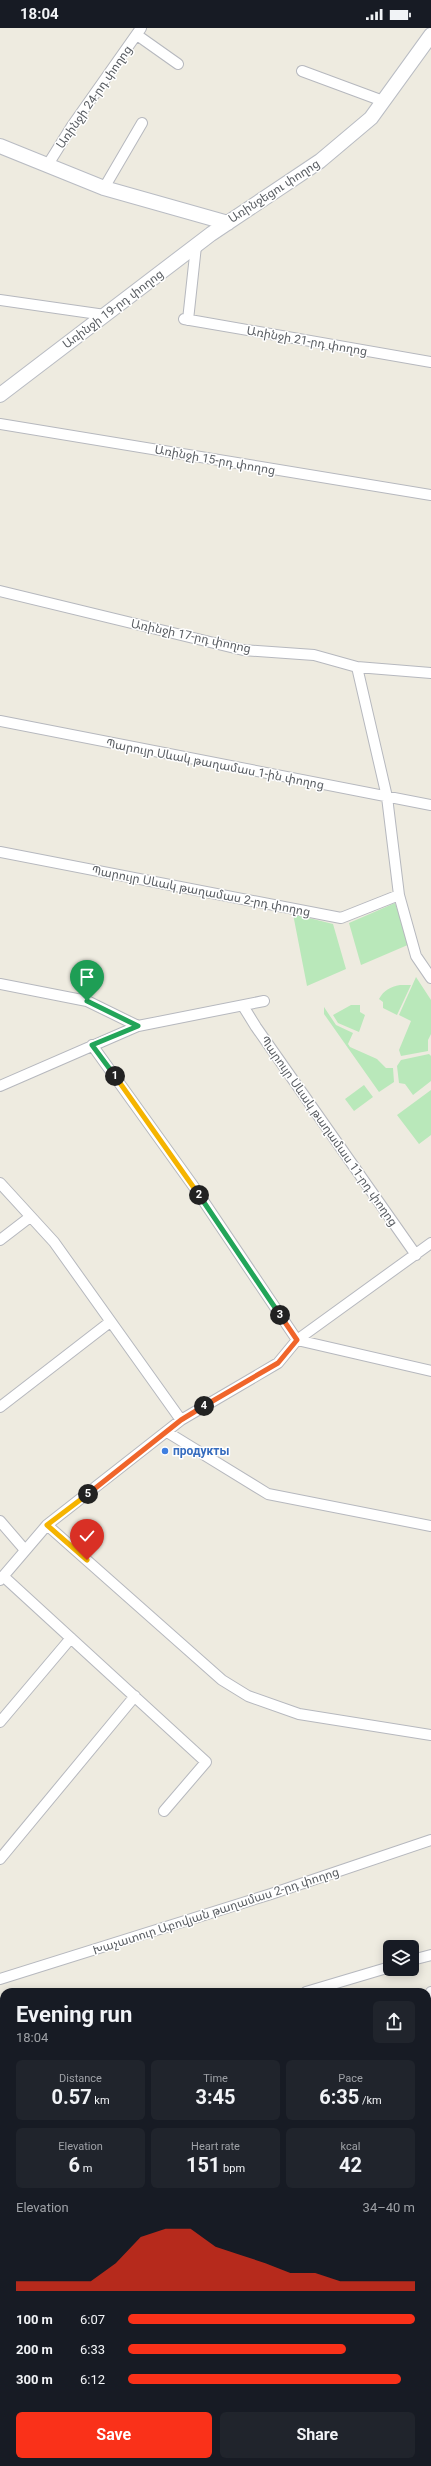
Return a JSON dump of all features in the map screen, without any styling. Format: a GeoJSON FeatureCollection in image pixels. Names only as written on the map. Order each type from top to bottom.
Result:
{"type":"FeatureCollection","features":[{"type":"Feature","properties":{"kind":"street"},"geometry":{"type":"LineString","coordinates":[[139,31],[178,64]]}},
{"type":"Feature","properties":{"kind":"street","name":"Առինջի 24-րդ փողոց"},"geometry":{"type":"LineString","coordinates":[[47,166],[72,126],[139,31]]}},
{"type":"Feature","properties":{"kind":"street","name":"Առինջեցու փողոց"},"geometry":{"type":"LineString","coordinates":[[0,146],[104,188],[228,223],[320,161],[371,118],[431,35]]}},
{"type":"Feature","properties":{"kind":"street"},"geometry":{"type":"LineString","coordinates":[[302,71],[383,102]]}},
{"type":"Feature","properties":{"kind":"street"},"geometry":{"type":"LineString","coordinates":[[104,188],[142,123]]}},
{"type":"Feature","properties":{"kind":"street","name":"Առինջի 19-րդ փողոց"},"geometry":{"type":"LineString","coordinates":[[0,396],[228,223]]}},
{"type":"Feature","properties":{"kind":"street","name":"Առինջի 21-րդ փողոց"},"geometry":{"type":"LineString","coordinates":[[196,246],[186,319],[431,362]]}},
{"type":"Feature","properties":{"kind":"street"},"geometry":{"type":"LineString","coordinates":[[0,300],[105,315]]}},
{"type":"Feature","properties":{"kind":"street","name":"Առինջի 15-րդ փողոց"},"geometry":{"type":"LineString","coordinates":[[0,424],[431,495]]}},
{"type":"Feature","properties":{"kind":"street","name":"Առինջի 17-րդ փողոց"},"geometry":{"type":"LineString","coordinates":[[0,591],[243,650],[314,655],[357,667],[431,673]]}},
{"type":"Feature","properties":{"kind":"street"},"geometry":{"type":"LineString","coordinates":[[357,667],[387,797],[399,895],[416,956],[431,978]]}},
{"type":"Feature","properties":{"kind":"street","name":"Պարույր Սևակ թաղամաս 1-ին փողոց"},"geometry":{"type":"LineString","coordinates":[[0,721],[431,805]]}},
{"type":"Feature","properties":{"kind":"street","name":"Պարույր Սևակ թաղամաս 2-րդ փողոց"},"geometry":{"type":"LineString","coordinates":[[0,852],[341,918],[399,895]]}},
{"type":"Feature","properties":{"kind":"street"},"geometry":{"type":"LineString","coordinates":[[0,984],[87,1001],[138,1026]]}},
{"type":"Feature","properties":{"kind":"street"},"geometry":{"type":"LineString","coordinates":[[0,1086],[138,1026],[264,1001]]}},
{"type":"Feature","properties":{"kind":"street","name":"Պարույր Սևակ թաղամաս 11-րդ փողոց"},"geometry":{"type":"LineString","coordinates":[[243,1006],[256,1028],[416,1255]]}},
{"type":"Feature","properties":{"kind":"street"},"geometry":{"type":"LineString","coordinates":[[92,1045],[194,1187],[297,1340],[431,1371]]}},
{"type":"Feature","properties":{"kind":"street"},"geometry":{"type":"LineString","coordinates":[[0,1183],[54,1242],[181,1420]]}},
{"type":"Feature","properties":{"kind":"street"},"geometry":{"type":"LineString","coordinates":[[0,1240],[30,1217]]}},
{"type":"Feature","properties":{"kind":"street"},"geometry":{"type":"LineString","coordinates":[[164,1811],[206,1762],[71,1638],[2,1578],[47,1525],[181,1420],[278,1363],[297,1340],[431,1243]]}},
{"type":"Feature","properties":{"kind":"street"},"geometry":{"type":"LineString","coordinates":[[0,1407],[110,1322]]}},
{"type":"Feature","properties":{"kind":"street"},"geometry":{"type":"LineString","coordinates":[[167,1432],[268,1494],[431,1526]]}},
{"type":"Feature","properties":{"kind":"street"},"geometry":{"type":"LineString","coordinates":[[0,1521],[25,1550]]}},
{"type":"Feature","properties":{"kind":"street"},"geometry":{"type":"LineString","coordinates":[[47,1525],[222,1680],[248,1696],[299,1714],[431,1735]]}},
{"type":"Feature","properties":{"kind":"street"},"geometry":{"type":"LineString","coordinates":[[0,1722],[71,1638]]}},
{"type":"Feature","properties":{"kind":"street"},"geometry":{"type":"LineString","coordinates":[[0,1859],[135,1696]]}},
{"type":"Feature","properties":{"kind":"street","name":"Խաչատուր Աբովյան թաղամաս 2-րդ փողոց"},"geometry":{"type":"LineString","coordinates":[[0,1979],[270,1894],[431,1840]]}},
{"type":"Feature","properties":{"kind":"street"},"geometry":{"type":"LineString","coordinates":[[419,1958],[431,1955]]}},
{"type":"Feature","properties":{"kind":"street"},"geometry":{"type":"LineString","coordinates":[[319,1988],[383,1969]]}},
{"type":"Feature","properties":{"kind":"green space"},"geometry":{"type":"Polygon","coordinates":[[[395,903],[410,944],[361,965],[349,923],[395,903]]]}},
{"type":"Feature","properties":{"kind":"green space"},"geometry":{"type":"Polygon","coordinates":[[[293,914],[333,924],[346,969],[307,986],[293,914]]]}},
{"type":"Feature","properties":{"kind":"green space"},"geometry":{"type":"Polygon","coordinates":[[[416,977],[431,1000],[431,1034],[428,1040],[428,1051],[401,1056],[399,1050],[411,1021],[399,1015],[416,977]]]}},
{"type":"Feature","properties":{"kind":"green space"},"geometry":{"type":"Polygon","coordinates":[[[400,985],[411,985],[397,1015],[383,1008],[383,1002],[379,999],[388,989],[400,985]]]}},
{"type":"Feature","properties":{"kind":"green space"},"geometry":{"type":"Polygon","coordinates":[[[351,1005],[360,1005],[360,1012],[365,1015],[359,1032],[338,1023],[333,1015],[351,1005]]]}},
{"type":"Feature","properties":{"kind":"green space"},"geometry":{"type":"Polygon","coordinates":[[[324,1007],[336,1025],[353,1033],[348,1044],[350,1047],[377,1059],[386,1068],[393,1068],[394,1082],[379,1092],[324,1014],[324,1007]]]}},
{"type":"Feature","properties":{"kind":"green space"},"geometry":{"type":"Polygon","coordinates":[[[429,1054],[431,1056],[431,1081],[413,1095],[405,1084],[399,1083],[397,1066],[401,1060],[429,1054]]]}},
{"type":"Feature","properties":{"kind":"green space"},"geometry":{"type":"Polygon","coordinates":[[[364,1085],[373,1097],[354,1111],[345,1099],[364,1085]]]}},
{"type":"Feature","properties":{"kind":"green space"},"geometry":{"type":"Polygon","coordinates":[[[431,1090],[431,1135],[419,1144],[397,1115],[431,1090]]]}},
{"type":"Feature","properties":{"kind":"place","name":"продукты"},"geometry":{"type":"Point","coordinates":[165,1451]}},
{"type":"Feature","properties":{"kind":"route"},"geometry":{"type":"LineString","coordinates":[[87,1001],[138,1026],[92,1045],[194,1187],[297,1340],[278,1363],[181,1420],[47,1525],[87,1560]]}}]}
